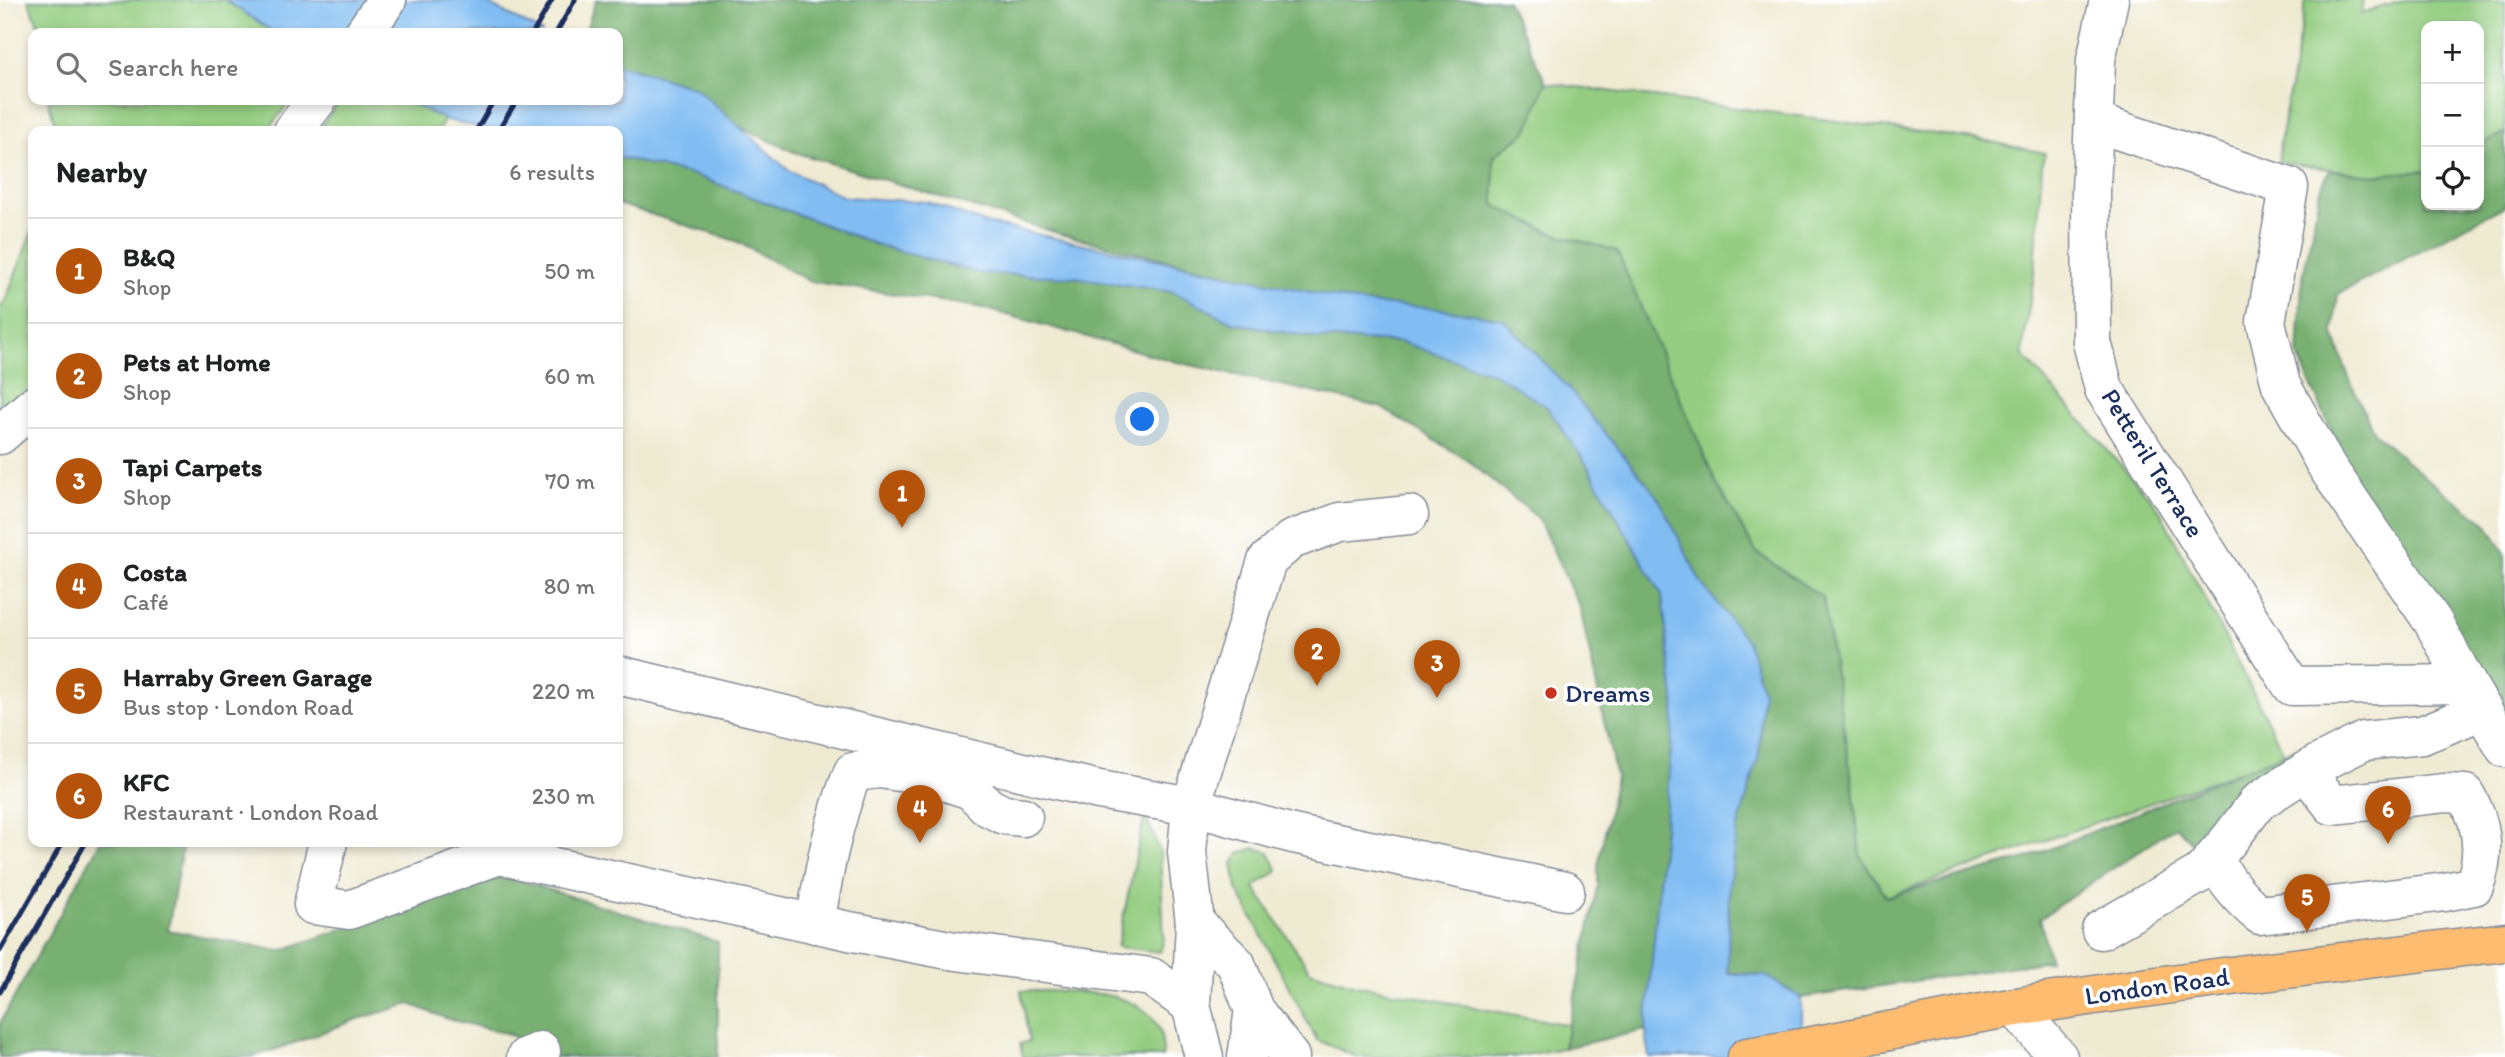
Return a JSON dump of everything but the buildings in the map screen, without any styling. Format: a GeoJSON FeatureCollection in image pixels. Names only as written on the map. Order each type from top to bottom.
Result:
{"type":"FeatureCollection","features":[{"type":"Feature","properties":{"kind":"main road","name":"London Road"},"geometry":{"type":"LineString","coordinates":[[1747,1057],[1812,1048],[2015,1007],[2238,974],[2505,942]]}},
{"type":"Feature","properties":{"kind":"street"},"geometry":{"type":"LineString","coordinates":[[367,28],[387,0]]}},
{"type":"Feature","properties":{"kind":"street","name":"Petteril Terrace"},"geometry":{"type":"LineString","coordinates":[[2109,0],[2096,60],[2091,192],[2092,342],[2104,388],[2292,686],[2475,697]]}},
{"type":"Feature","properties":{"kind":"street"},"geometry":{"type":"LineString","coordinates":[[297,126],[313,105]]}},
{"type":"Feature","properties":{"kind":"street"},"geometry":{"type":"LineString","coordinates":[[2094,122],[2289,187],[2266,322],[2281,385],[2326,467],[2433,622],[2505,748]]}},
{"type":"Feature","properties":{"kind":"street"},"geometry":{"type":"LineString","coordinates":[[0,435],[28,410]]}},
{"type":"Feature","properties":{"kind":"street"},"geometry":{"type":"LineString","coordinates":[[1204,1057],[1191,1005],[1195,923],[1187,852],[1191,807],[1267,561],[1291,540],[1340,522],[1409,515]]}},
{"type":"Feature","properties":{"kind":"street"},"geometry":{"type":"LineString","coordinates":[[623,676],[1099,790],[1191,807],[1293,834],[1565,891]]}},
{"type":"Feature","properties":{"kind":"street"},"geometry":{"type":"LineString","coordinates":[[2101,930],[2201,873],[2258,802],[2306,771],[2364,741],[2422,735],[2475,697]]}},
{"type":"Feature","properties":{"kind":"street"},"geometry":{"type":"LineString","coordinates":[[832,928],[826,855],[840,804],[853,772],[880,769],[932,777],[971,790],[988,807],[1004,815],[1023,817]]}},
{"type":"Feature","properties":{"kind":"street"},"geometry":{"type":"LineString","coordinates":[[2214,858],[2223,877],[2244,902],[2260,915],[2431,894],[2474,886],[2480,871],[2482,847],[2474,808],[2465,794],[2445,793],[2332,806],[2306,771]]}},
{"type":"Feature","properties":{"kind":"street"},"geometry":{"type":"LineString","coordinates":[[327,847],[313,905],[349,910],[499,855],[832,928],[949,950],[1151,977],[1191,1005]]}},
{"type":"Feature","properties":{"kind":"street"},"geometry":{"type":"LineString","coordinates":[[1195,923],[1236,964],[1254,1010],[1290,1057]]}},
{"type":"Feature","properties":{"kind":"street"},"geometry":{"type":"LineString","coordinates":[[2015,1007],[2058,1057]]}},
{"type":"Feature","properties":{"kind":"street"},"geometry":{"type":"LineString","coordinates":[[1247,1057],[1254,1010]]}},
{"type":"Feature","properties":{"kind":"green space"},"geometry":{"type":"Polygon","coordinates":[[[28,0],[352,0],[336,28],[40,28],[28,0]]]}},
{"type":"Feature","properties":{"kind":"green space"},"geometry":{"type":"Polygon","coordinates":[[[596,0],[1507,0],[1546,83],[1527,131],[1494,156],[1494,205],[1548,232],[1617,251],[1716,483],[1756,552],[1823,598],[1853,788],[1860,855],[1886,897],[2030,857],[2312,742],[2235,799],[2200,851],[2176,826],[2040,918],[2050,961],[1801,998],[1766,976],[1728,973],[1730,659],[1557,421],[1586,463],[1662,595],[1675,706],[1646,1030],[1564,1048],[1598,886],[1598,866],[1616,777],[1580,608],[1538,518],[1467,460],[1380,407],[1177,362],[979,307],[809,281],[736,241],[623,206],[623,158],[697,176],[877,245],[978,273],[1075,277],[1174,292],[1232,322],[1315,338],[1401,342],[1459,361],[1381,312],[1064,235],[794,152],[623,72],[623,28],[587,28],[596,0]]]}},
{"type":"Feature","properties":{"kind":"green space"},"geometry":{"type":"Polygon","coordinates":[[[2306,0],[2363,0],[2361,13],[2406,0],[2505,0],[2505,132],[2484,143],[2484,21],[2421,21],[2421,171],[2371,175],[2279,162],[2280,142],[2306,0]]]}},
{"type":"Feature","properties":{"kind":"green space"},"geometry":{"type":"Polygon","coordinates":[[[1546,83],[1982,140],[2045,153],[2035,267],[2022,354],[2158,507],[2285,755],[1887,897],[1860,855],[1853,788],[1823,598],[1756,552],[1716,483],[1617,251],[1553,233],[1494,206],[1494,156],[1527,131],[1546,83]]]}},
{"type":"Feature","properties":{"kind":"green space"},"geometry":{"type":"Polygon","coordinates":[[[49,105],[287,105],[271,126],[56,126],[49,105]]]}},
{"type":"Feature","properties":{"kind":"green space"},"geometry":{"type":"Polygon","coordinates":[[[336,105],[453,105],[441,126],[322,126],[336,105]]]}},
{"type":"Feature","properties":{"kind":"green space"},"geometry":{"type":"Polygon","coordinates":[[[2505,132],[2505,206],[2338,294],[2333,331],[2349,378],[2374,433],[2426,478],[2487,524],[2505,553],[2505,768],[2487,750],[2446,686],[2298,356],[2302,282],[2320,189],[2330,170],[2371,175],[2421,171],[2421,210],[2484,210],[2484,143],[2505,132]]]}},
{"type":"Feature","properties":{"kind":"green space"},"geometry":{"type":"Polygon","coordinates":[[[28,242],[28,393],[0,417],[0,309],[28,242]]]}},
{"type":"Feature","properties":{"kind":"green space"},"geometry":{"type":"Polygon","coordinates":[[[1145,814],[1160,852],[1164,939],[1160,952],[1117,947],[1145,814]]]}},
{"type":"Feature","properties":{"kind":"green space"},"geometry":{"type":"Polygon","coordinates":[[[97,847],[182,847],[168,930],[280,951],[359,923],[486,870],[718,942],[718,1057],[552,1057],[509,1034],[448,1019],[410,1004],[358,1019],[251,1057],[0,1057],[0,1023],[97,847]]]}},
{"type":"Feature","properties":{"kind":"green space"},"geometry":{"type":"Polygon","coordinates":[[[1255,848],[1269,852],[1278,871],[1254,887],[1310,971],[1356,985],[1569,1025],[1564,1048],[1513,1057],[1357,1057],[1317,1040],[1237,889],[1233,863],[1239,853],[1255,848]]]}},
{"type":"Feature","properties":{"kind":"green space"},"geometry":{"type":"Polygon","coordinates":[[[1021,991],[1096,994],[1133,1003],[1147,1013],[1158,1026],[1162,1039],[1162,1057],[1023,1057],[1020,1044],[1029,1041],[1021,991]]]}},
{"type":"Feature","properties":{"kind":"water"},"geometry":{"type":"Polygon","coordinates":[[[225,0],[481,0],[534,28],[267,28],[225,0]]]}},
{"type":"Feature","properties":{"kind":"water"},"geometry":{"type":"Polygon","coordinates":[[[623,66],[696,88],[788,170],[844,197],[927,202],[984,223],[1363,303],[1433,308],[1503,319],[1569,389],[1658,497],[1701,583],[1747,641],[1763,692],[1759,755],[1737,831],[1729,886],[1728,973],[1766,976],[1801,998],[1801,1057],[1649,1057],[1646,1030],[1675,706],[1662,595],[1586,463],[1547,407],[1496,374],[1401,342],[1315,338],[1232,322],[1174,292],[1075,277],[978,273],[878,245],[697,176],[623,158],[623,126],[474,126],[446,120],[414,105],[623,105],[623,66]]]}},
{"type":"Feature","properties":{"kind":"railway"},"geometry":{"type":"LineString","coordinates":[[536,28],[552,0]]}},
{"type":"Feature","properties":{"kind":"railway"},"geometry":{"type":"LineString","coordinates":[[559,28],[575,0]]}},
{"type":"Feature","properties":{"kind":"railway"},"geometry":{"type":"LineString","coordinates":[[479,126],[491,105]]}},
{"type":"Feature","properties":{"kind":"railway"},"geometry":{"type":"LineString","coordinates":[[501,126],[514,105]]}},
{"type":"Feature","properties":{"kind":"railway"},"geometry":{"type":"LineString","coordinates":[[0,951],[60,847]]}},
{"type":"Feature","properties":{"kind":"railway"},"geometry":{"type":"LineString","coordinates":[[0,992],[83,847]]}},
{"type":"Feature","properties":{"kind":"place","name":"B&Q"},"geometry":{"type":"Point","coordinates":[902,528]}},
{"type":"Feature","properties":{"kind":"place","name":"Pets at Home"},"geometry":{"type":"Point","coordinates":[1317,686]}},
{"type":"Feature","properties":{"kind":"place","name":"Dreams"},"geometry":{"type":"Point","coordinates":[1551,693]}},
{"type":"Feature","properties":{"kind":"place","name":"Tapi Carpets"},"geometry":{"type":"Point","coordinates":[1437,698]}},
{"type":"Feature","properties":{"kind":"place","name":"Costa"},"geometry":{"type":"Point","coordinates":[920,843]}},
{"type":"Feature","properties":{"kind":"place","name":"KFC"},"geometry":{"type":"Point","coordinates":[2388,844]}},
{"type":"Feature","properties":{"kind":"place","name":"Harraby Green Garage"},"geometry":{"type":"Point","coordinates":[2307,932]}}]}
